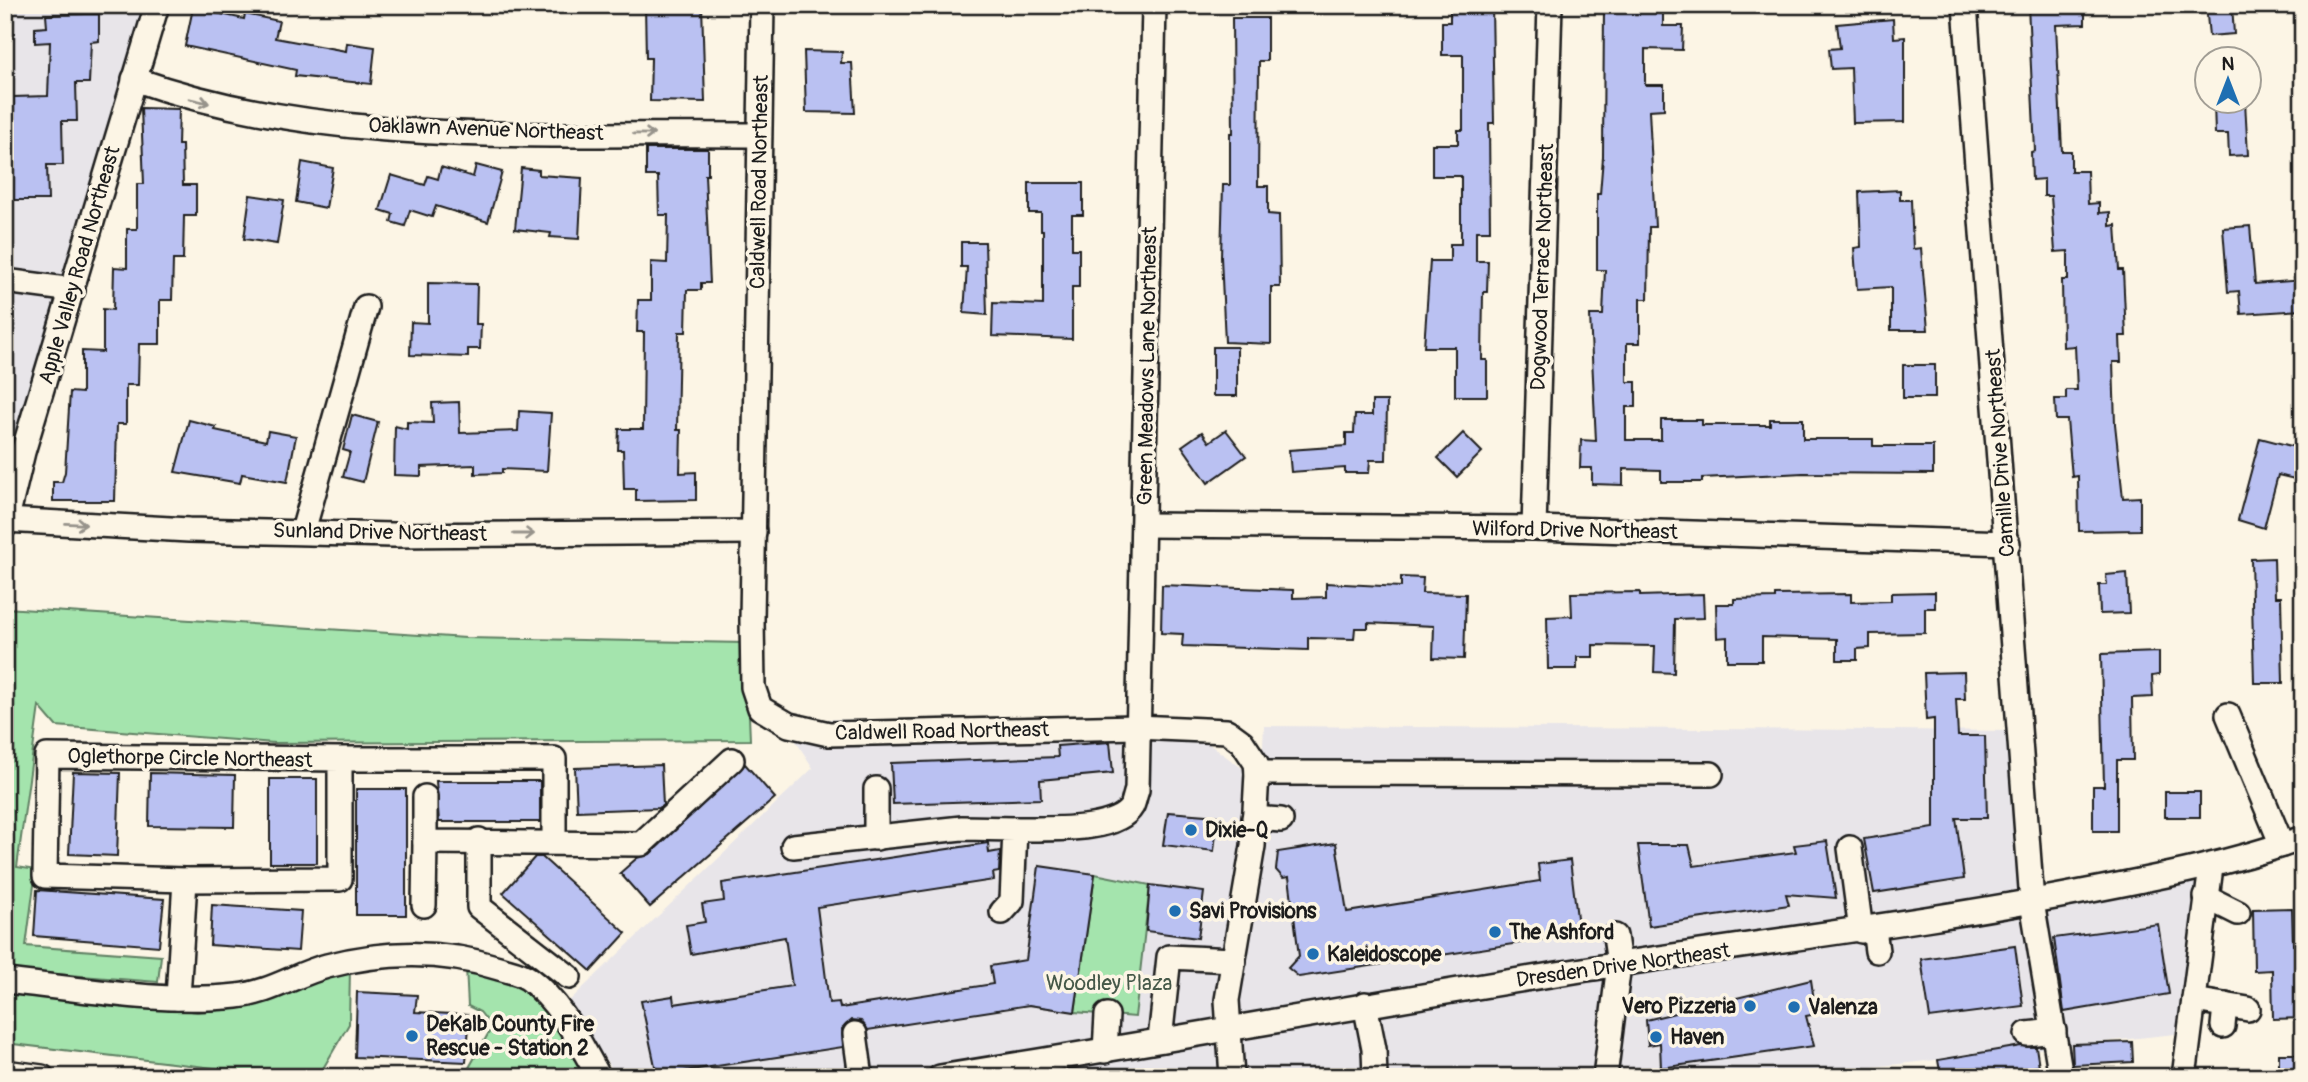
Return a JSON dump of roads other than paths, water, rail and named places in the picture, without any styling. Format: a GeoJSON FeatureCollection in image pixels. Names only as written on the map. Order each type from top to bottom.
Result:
{"type":"FeatureCollection","features":[{"type":"Feature","properties":{"kind":"street","name":"Apple Valley Road Northeast"},"geometry":{"type":"LineString","coordinates":[[6,522],[23,452],[156,5]]}},
{"type":"Feature","properties":{"kind":"street","name":"Caldwell Road Northeast"},"geometry":{"type":"LineString","coordinates":[[762,5],[753,687],[760,708],[789,725],[829,734],[1136,727],[1227,731],[1242,742],[1256,763],[1257,772]]}},
{"type":"Feature","properties":{"kind":"street","name":"Dogwood Terrace Northeast"},"geometry":{"type":"LineString","coordinates":[[1534,528],[1550,5]]}},
{"type":"Feature","properties":{"kind":"street","name":"Camille Drive Northeast"},"geometry":{"type":"LineString","coordinates":[[1965,5],[2008,543],[2032,902],[2061,1035],[2061,1077]]}},
{"type":"Feature","properties":{"kind":"street","name":"Green Meadows Lane Northeast"},"geometry":{"type":"LineString","coordinates":[[793,846],[962,828],[1092,826],[1117,820],[1132,807],[1137,790],[1136,727],[1143,525],[1150,6]]}},
{"type":"Feature","properties":{"kind":"street","name":"Oaklawn Avenue Northeast"},"geometry":{"type":"LineString","coordinates":[[134,79],[190,99],[243,111],[413,131],[759,135]]}},
{"type":"Feature","properties":{"kind":"street"},"geometry":{"type":"LineString","coordinates":[[5,281],[73,290]]}},
{"type":"Feature","properties":{"kind":"street"},"geometry":{"type":"LineString","coordinates":[[303,531],[359,340],[366,307]]}},
{"type":"Feature","properties":{"kind":"street","name":"Sunland Drive Northeast"},"geometry":{"type":"LineString","coordinates":[[6,522],[393,535],[754,532]]}},
{"type":"Feature","properties":{"kind":"street","name":"Wilford Drive Northeast"},"geometry":{"type":"LineString","coordinates":[[1143,525],[1534,528],[2008,543]]}},
{"type":"Feature","properties":{"kind":"street"},"geometry":{"type":"LineString","coordinates":[[2228,715],[2292,842]]}},
{"type":"Feature","properties":{"kind":"street","name":"Oglethorpe Circle Northeast"},"geometry":{"type":"LineString","coordinates":[[340,759],[340,879],[185,880],[45,876],[47,757],[554,759],[554,840]]}},
{"type":"Feature","properties":{"kind":"street"},"geometry":{"type":"LineString","coordinates":[[425,842],[554,840],[641,844],[732,760]]}},
{"type":"Feature","properties":{"kind":"street"},"geometry":{"type":"LineString","coordinates":[[1232,1077],[1227,1000],[1253,846],[1257,772],[1711,774]]}},
{"type":"Feature","properties":{"kind":"street"},"geometry":{"type":"LineString","coordinates":[[876,789],[876,838]]}},
{"type":"Feature","properties":{"kind":"street"},"geometry":{"type":"LineString","coordinates":[[424,905],[425,796]]}},
{"type":"Feature","properties":{"kind":"street"},"geometry":{"type":"LineString","coordinates":[[1254,818],[1281,820]]}},
{"type":"Feature","properties":{"kind":"street"},"geometry":{"type":"LineString","coordinates":[[1002,912],[1012,901],[1016,829]]}},
{"type":"Feature","properties":{"kind":"street"},"geometry":{"type":"LineString","coordinates":[[479,840],[479,907],[569,977]]}},
{"type":"Feature","properties":{"kind":"street","name":"Dresden Drive Northeast"},"geometry":{"type":"LineString","coordinates":[[940,1077],[1080,1066],[1105,1051],[1160,1040],[1619,964],[1871,937],[2211,867],[2292,842]]}},
{"type":"Feature","properties":{"kind":"street"},"geometry":{"type":"LineString","coordinates":[[1850,848],[1871,937]]}},
{"type":"Feature","properties":{"kind":"street"},"geometry":{"type":"LineString","coordinates":[[2184,1077],[2211,867]]}},
{"type":"Feature","properties":{"kind":"street"},"geometry":{"type":"LineString","coordinates":[[178,998],[185,880]]}},
{"type":"Feature","properties":{"kind":"street"},"geometry":{"type":"LineString","coordinates":[[2206,897],[2238,913]]}},
{"type":"Feature","properties":{"kind":"street"},"geometry":{"type":"LineString","coordinates":[[1605,1077],[1619,964],[1615,936]]}},
{"type":"Feature","properties":{"kind":"street"},"geometry":{"type":"LineString","coordinates":[[5,981],[205,999],[262,991],[324,966],[370,957],[415,953],[482,962],[527,977],[561,1010],[599,1077]]}},
{"type":"Feature","properties":{"kind":"street"},"geometry":{"type":"LineString","coordinates":[[1160,1040],[1169,957],[1234,960]]}},
{"type":"Feature","properties":{"kind":"street"},"geometry":{"type":"LineString","coordinates":[[2194,1000],[2232,1013]]}},
{"type":"Feature","properties":{"kind":"street"},"geometry":{"type":"LineString","coordinates":[[1365,1004],[1373,1035],[1375,1077]]}},
{"type":"Feature","properties":{"kind":"street"},"geometry":{"type":"LineString","coordinates":[[1105,1051],[1107,1015]]}},
{"type":"Feature","properties":{"kind":"street"},"geometry":{"type":"LineString","coordinates":[[855,1034],[861,1077]]}},
{"type":"Feature","properties":{"kind":"street"},"geometry":{"type":"LineString","coordinates":[[2027,1034],[2061,1035]]}},
{"type":"Feature","properties":{"kind":"street"},"geometry":{"type":"LineString","coordinates":[[5,1072],[43,1077]]}},
{"type":"Feature","properties":{"kind":"place","name":"Dixie-Q"},"geometry":{"type":"Point","coordinates":[1191,830]}},
{"type":"Feature","properties":{"kind":"place","name":"Savi Provisions"},"geometry":{"type":"Point","coordinates":[1175,911]}},
{"type":"Feature","properties":{"kind":"place","name":"The Ashford"},"geometry":{"type":"Point","coordinates":[1495,932]}},
{"type":"Feature","properties":{"kind":"place","name":"Kaleidoscope"},"geometry":{"type":"Point","coordinates":[1313,954]}},
{"type":"Feature","properties":{"kind":"place","name":"Vero Pizzeria"},"geometry":{"type":"Point","coordinates":[1750,1006]}},
{"type":"Feature","properties":{"kind":"place","name":"Valenza"},"geometry":{"type":"Point","coordinates":[1794,1007]}},
{"type":"Feature","properties":{"kind":"place","name":"DeKalb County Fire Rescue - Station 2"},"geometry":{"type":"Point","coordinates":[412,1036]}},
{"type":"Feature","properties":{"kind":"place","name":"Haven"},"geometry":{"type":"Point","coordinates":[1656,1037]}},
{"type":"Feature","properties":{"kind":"park label","name":"Woodley Plaza"},"geometry":{"type":"Point","coordinates":[1109,983]}}]}
